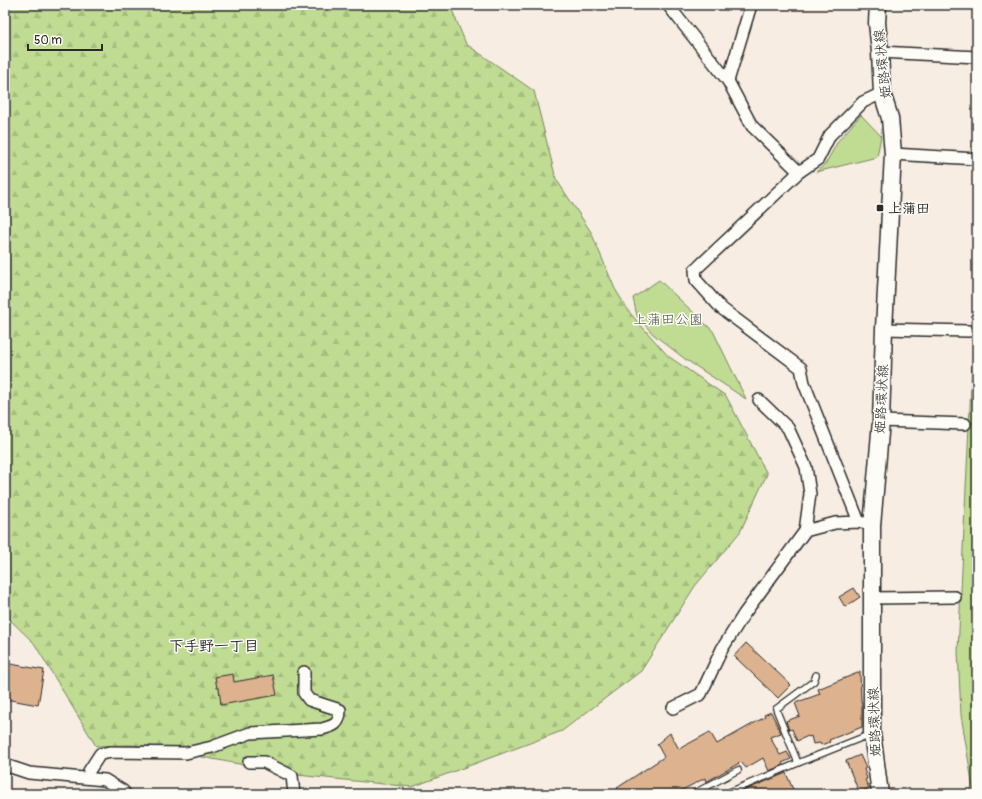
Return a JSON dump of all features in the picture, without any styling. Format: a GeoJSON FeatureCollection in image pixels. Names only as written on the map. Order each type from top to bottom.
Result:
{"type":"FeatureCollection","features":[{"type":"Feature","properties":{"kind":"main road","name":"姫路環状線"},"geometry":{"type":"LineString","coordinates":[[878,5],[877,23],[882,93],[890,118],[894,154],[884,329],[881,421],[866,524],[873,598],[872,733],[880,794]]}},
{"type":"Feature","properties":{"kind":"street"},"geometry":{"type":"LineString","coordinates":[[668,5],[728,81],[752,126],[799,172]]}},
{"type":"Feature","properties":{"kind":"street"},"geometry":{"type":"LineString","coordinates":[[728,81],[751,5]]}},
{"type":"Feature","properties":{"kind":"street"},"geometry":{"type":"LineString","coordinates":[[880,52],[977,57]]}},
{"type":"Feature","properties":{"kind":"street"},"geometry":{"type":"LineString","coordinates":[[806,532],[835,523],[866,524],[804,383],[801,368],[720,308],[696,280],[695,270],[799,172],[818,158],[830,135],[862,102],[882,93]]}},
{"type":"Feature","properties":{"kind":"street"},"geometry":{"type":"LineString","coordinates":[[894,154],[977,159]]}},
{"type":"Feature","properties":{"kind":"street"},"geometry":{"type":"LineString","coordinates":[[884,329],[969,331]]}},
{"type":"Feature","properties":{"kind":"street"},"geometry":{"type":"LineString","coordinates":[[672,708],[701,694],[722,649],[744,614],[806,532],[810,494],[806,467],[788,428],[759,400]]}},
{"type":"Feature","properties":{"kind":"street"},"geometry":{"type":"LineString","coordinates":[[881,421],[965,424]]}},
{"type":"Feature","properties":{"kind":"street"},"geometry":{"type":"LineString","coordinates":[[873,598],[955,597]]}},
{"type":"Feature","properties":{"kind":"street"},"geometry":{"type":"LineString","coordinates":[[88,778],[89,771],[100,754],[111,752],[186,753],[212,747],[250,733],[322,729],[333,726],[340,718],[340,710],[309,700],[304,693],[304,672]]}},
{"type":"Feature","properties":{"kind":"street"},"geometry":{"type":"LineString","coordinates":[[249,762],[264,762],[292,776],[294,794]]}},
{"type":"Feature","properties":{"kind":"street"},"geometry":{"type":"LineString","coordinates":[[5,765],[30,773],[105,780],[123,791],[125,794]]}},
{"type":"Feature","properties":{"kind":"lane"},"geometry":{"type":"LineString","coordinates":[[798,763],[776,709],[814,681],[816,675]]}},
{"type":"Feature","properties":{"kind":"lane"},"geometry":{"type":"LineString","coordinates":[[725,794],[872,733]]}},
{"type":"Feature","properties":{"kind":"lane"},"geometry":{"type":"LineString","coordinates":[[693,794],[738,770]]}},
{"type":"Feature","properties":{"kind":"green space"},"geometry":{"type":"Polygon","coordinates":[[[5,5],[450,5],[466,44],[534,91],[556,179],[591,232],[615,289],[630,313],[668,356],[726,396],[767,474],[740,532],[695,586],[641,671],[562,731],[412,787],[297,775],[197,756],[163,747],[130,745],[96,746],[34,643],[5,615],[5,5]]]}},
{"type":"Feature","properties":{"kind":"green space"},"geometry":{"type":"Polygon","coordinates":[[[861,115],[881,136],[877,157],[816,172],[826,163],[838,141],[861,115]]]}},
{"type":"Feature","properties":{"kind":"green space"},"geometry":{"type":"Polygon","coordinates":[[[977,263],[977,794],[974,794],[961,715],[958,651],[977,263]]]}},
{"type":"Feature","properties":{"kind":"green space","name":"上蒲田公園"},"geometry":{"type":"Polygon","coordinates":[[[659,280],[713,331],[746,399],[685,359],[653,334],[637,316],[633,298],[659,280]]]}},
{"type":"Feature","properties":{"kind":"building"},"geometry":{"type":"Polygon","coordinates":[[[854,588],[860,597],[845,607],[839,597],[854,588]]]}},
{"type":"Feature","properties":{"kind":"building"},"geometry":{"type":"Polygon","coordinates":[[[746,643],[791,685],[778,698],[734,656],[746,643]]]}},
{"type":"Feature","properties":{"kind":"building"},"geometry":{"type":"Polygon","coordinates":[[[5,663],[44,670],[38,705],[5,699],[5,663]]]}},
{"type":"Feature","properties":{"kind":"building"},"geometry":{"type":"Polygon","coordinates":[[[860,672],[862,727],[829,740],[830,742],[821,745],[820,743],[813,744],[811,736],[797,741],[792,729],[789,730],[786,721],[800,716],[795,703],[820,694],[818,689],[860,672]]]}},
{"type":"Feature","properties":{"kind":"building"},"geometry":{"type":"Polygon","coordinates":[[[233,674],[234,682],[273,675],[277,695],[221,705],[219,688],[217,688],[215,677],[233,674]]]}},
{"type":"Feature","properties":{"kind":"building"},"geometry":{"type":"Polygon","coordinates":[[[771,712],[781,733],[770,737],[780,755],[787,752],[791,759],[782,763],[783,765],[769,771],[763,758],[746,768],[741,762],[706,782],[705,778],[675,794],[621,794],[617,788],[664,757],[657,744],[670,733],[679,749],[710,732],[717,744],[765,717],[764,715],[771,712]]]}},
{"type":"Feature","properties":{"kind":"building"},"geometry":{"type":"Polygon","coordinates":[[[860,755],[866,768],[864,769],[867,779],[865,780],[869,788],[859,792],[846,761],[860,755]]]}},
{"type":"Feature","properties":{"kind":"building"},"geometry":{"type":"Polygon","coordinates":[[[786,773],[795,794],[736,794],[786,773]]]}},
{"type":"Feature","properties":{"kind":"place","name":"上蒲田"},"geometry":{"type":"Point","coordinates":[880,208]}},
{"type":"Feature","properties":{"kind":"district","name":"下手野一丁目"},"geometry":{"type":"Point","coordinates":[214,646]}}]}
